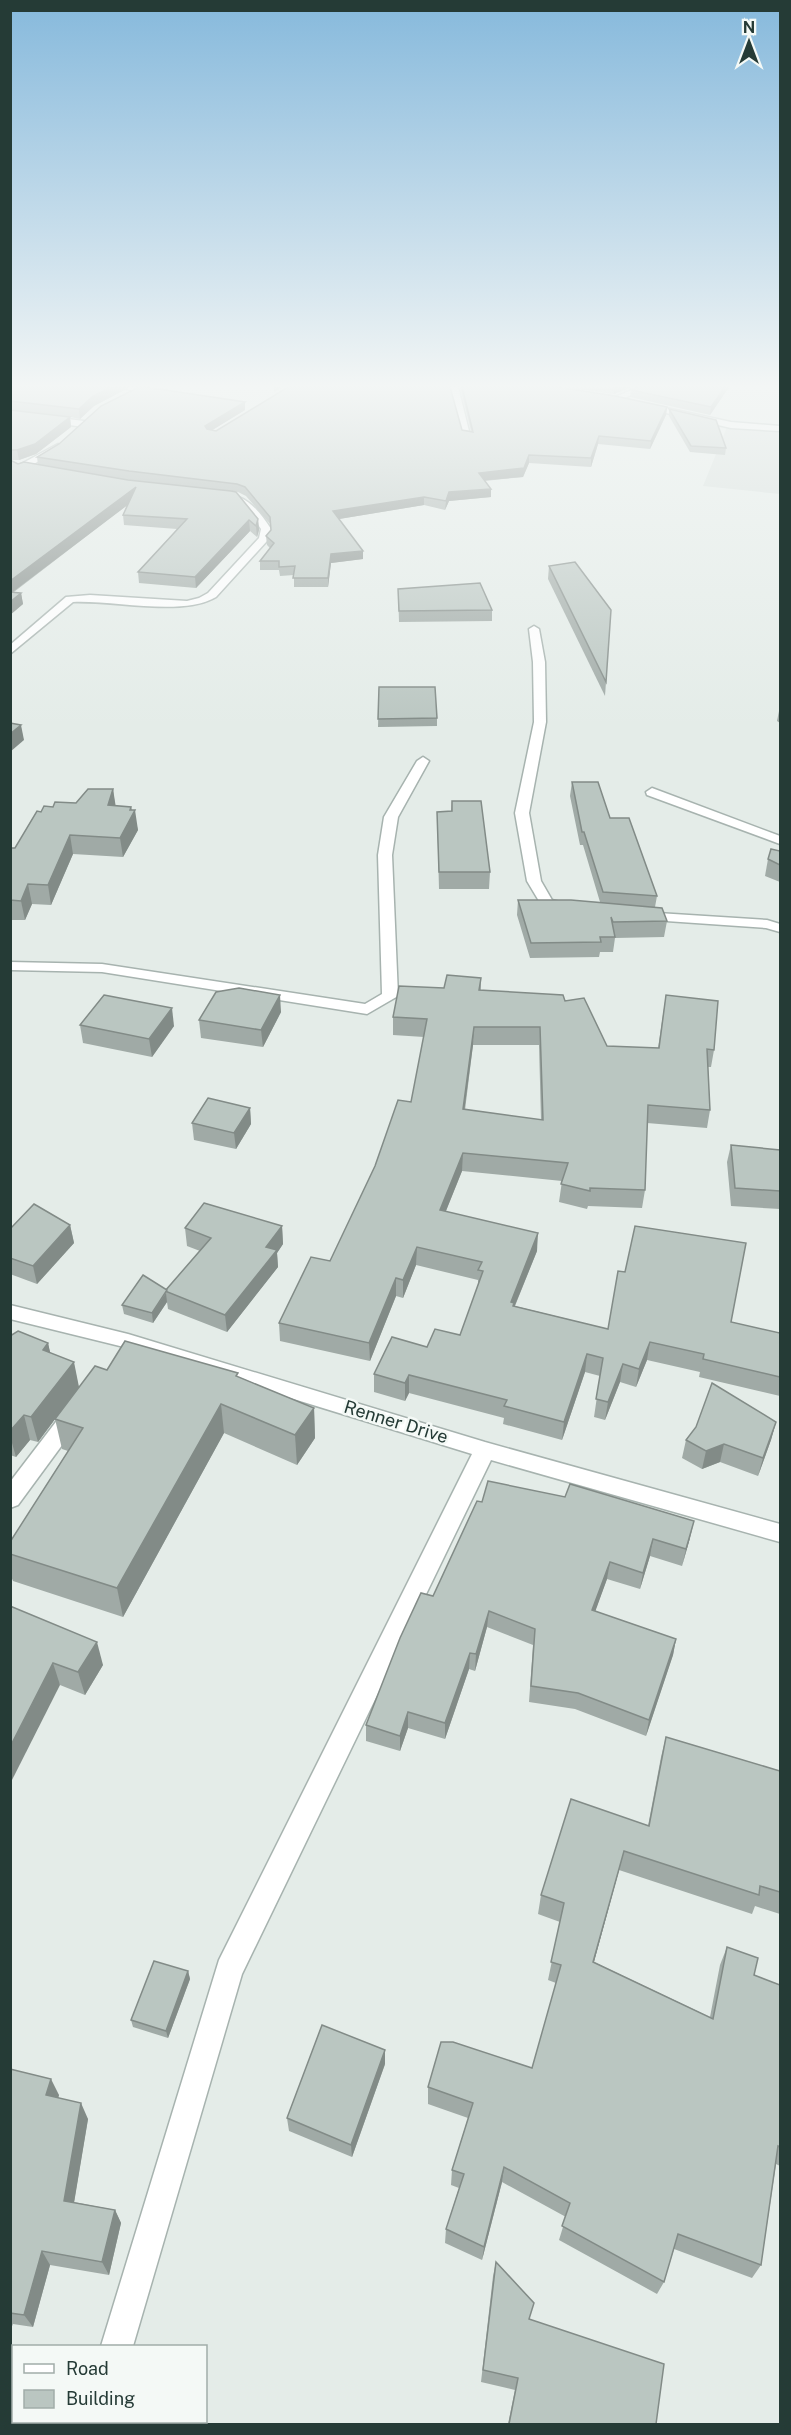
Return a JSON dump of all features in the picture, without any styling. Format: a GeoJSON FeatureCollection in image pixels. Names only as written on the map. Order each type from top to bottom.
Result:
{"type":"FeatureCollection","features":[{"type":"Feature","properties":{"kind":"street"},"geometry":{"type":"LineString","coordinates":[[10,651],[70,599],[90,598],[187,604],[202,601],[212,595],[264,539],[266,529],[243,501]]}},
{"type":"Feature","properties":{"kind":"street"},"geometry":{"type":"LineString","coordinates":[[534,629],[539,662],[540,722],[522,813],[534,881],[540,892],[547,903],[580,911]]}},
{"type":"Feature","properties":{"kind":"street"},"geometry":{"type":"LineString","coordinates":[[10,966],[102,968],[367,1009],[374,1007],[390,996],[385,855],[391,816],[423,761]]}},
{"type":"Feature","properties":{"kind":"street"},"geometry":{"type":"LineString","coordinates":[[652,792],[780,840]]}},
{"type":"Feature","properties":{"kind":"street"},"geometry":{"type":"LineString","coordinates":[[625,915],[767,924],[780,928]]}},
{"type":"Feature","properties":{"kind":"street","name":"Renner Drive"},"geometry":{"type":"LineString","coordinates":[[10,1312],[128,1341],[485,1450],[780,1533]]}},
{"type":"Feature","properties":{"kind":"street"},"geometry":{"type":"LineString","coordinates":[[114,1360],[128,1341]]}},
{"type":"Feature","properties":{"kind":"street"},"geometry":{"type":"LineString","coordinates":[[10,1498],[86,1398]]}},
{"type":"Feature","properties":{"kind":"street"},"geometry":{"type":"LineString","coordinates":[[117,2345],[229,1970],[485,1450]]}},
{"type":"Feature","properties":{"kind":"building"},"geometry":{"type":"Polygon","coordinates":[[[10,501],[118,501],[10,581],[10,501]]]}},
{"type":"Feature","properties":{"kind":"building"},"geometry":{"type":"Polygon","coordinates":[[[130,501],[243,501],[258,519],[256,526],[249,520],[195,577],[138,572],[187,519],[123,515],[130,501]]]}},
{"type":"Feature","properties":{"kind":"building"},"geometry":{"type":"Polygon","coordinates":[[[256,501],[400,501],[333,511],[363,551],[331,554],[328,578],[293,578],[295,566],[279,567],[279,561],[260,561],[274,543],[266,536],[271,530],[270,517],[256,501]]]}},
{"type":"Feature","properties":{"kind":"building"},"geometry":{"type":"Polygon","coordinates":[[[575,562],[611,610],[606,682],[549,566],[575,562]]]}},
{"type":"Feature","properties":{"kind":"building"},"geometry":{"type":"Polygon","coordinates":[[[480,583],[492,610],[399,611],[398,589],[480,583]]]}},
{"type":"Feature","properties":{"kind":"building"},"geometry":{"type":"Polygon","coordinates":[[[10,592],[21,593],[10,602],[10,592]]]}},
{"type":"Feature","properties":{"kind":"building"},"geometry":{"type":"Polygon","coordinates":[[[379,687],[435,687],[437,718],[378,719],[379,687]]]}},
{"type":"Feature","properties":{"kind":"building"},"geometry":{"type":"Polygon","coordinates":[[[10,723],[21,725],[10,734],[10,723]]]}},
{"type":"Feature","properties":{"kind":"building"},"geometry":{"type":"Polygon","coordinates":[[[572,782],[598,782],[610,818],[629,818],[657,896],[603,892],[584,832],[582,832],[572,782]]]}},
{"type":"Feature","properties":{"kind":"building"},"geometry":{"type":"Polygon","coordinates":[[[88,789],[113,789],[108,805],[131,807],[130,810],[135,810],[120,838],[70,835],[48,885],[28,884],[21,901],[10,900],[10,848],[15,848],[37,811],[41,812],[44,806],[53,807],[55,802],[76,803],[88,789]]]}},
{"type":"Feature","properties":{"kind":"building"},"geometry":{"type":"Polygon","coordinates":[[[452,801],[481,801],[490,872],[439,872],[437,812],[452,811],[452,801]]]}},
{"type":"Feature","properties":{"kind":"building"},"geometry":{"type":"Polygon","coordinates":[[[771,849],[780,851],[780,865],[768,859],[771,849]]]}},
{"type":"Feature","properties":{"kind":"building"},"geometry":{"type":"Polygon","coordinates":[[[518,900],[571,900],[662,908],[667,921],[613,922],[611,917],[615,937],[600,937],[601,942],[531,943],[518,900]]]}},
{"type":"Feature","properties":{"kind":"building"},"geometry":{"type":"Polygon","coordinates":[[[447,975],[481,978],[479,990],[563,995],[565,1001],[584,998],[607,1046],[659,1048],[666,995],[718,1001],[714,1050],[707,1049],[710,1110],[648,1105],[645,1190],[590,1188],[590,1191],[561,1184],[568,1163],[463,1153],[440,1210],[538,1233],[511,1302],[514,1303],[513,1306],[608,1329],[618,1271],[625,1272],[635,1226],[746,1243],[731,1322],[780,1333],[780,1377],[703,1359],[704,1354],[650,1342],[639,1369],[623,1364],[608,1402],[596,1399],[603,1358],[587,1354],[564,1422],[504,1406],[507,1400],[409,1375],[405,1383],[374,1374],[392,1337],[427,1347],[435,1329],[460,1335],[483,1271],[478,1270],[482,1262],[417,1247],[403,1280],[396,1278],[369,1343],[279,1323],[311,1257],[330,1261],[375,1166],[398,1100],[411,1102],[427,1019],[393,1017],[399,986],[444,988],[447,975]],[[474,1027],[463,1109],[543,1120],[540,1027],[474,1027]]]}},
{"type":"Feature","properties":{"kind":"building"},"geometry":{"type":"Polygon","coordinates":[[[239,988],[280,995],[261,1030],[199,1020],[216,992],[239,988]]]}},
{"type":"Feature","properties":{"kind":"building"},"geometry":{"type":"Polygon","coordinates":[[[104,995],[172,1008],[149,1039],[80,1025],[104,995]]]}},
{"type":"Feature","properties":{"kind":"building"},"geometry":{"type":"Polygon","coordinates":[[[208,1098],[250,1108],[234,1133],[192,1123],[208,1098]]]}},
{"type":"Feature","properties":{"kind":"building"},"geometry":{"type":"Polygon","coordinates":[[[731,1145],[780,1150],[780,1191],[735,1188],[731,1145]]]}},
{"type":"Feature","properties":{"kind":"building"},"geometry":{"type":"Polygon","coordinates":[[[204,1203],[282,1226],[266,1247],[277,1250],[225,1315],[165,1291],[211,1238],[185,1228],[204,1203]]]}},
{"type":"Feature","properties":{"kind":"building"},"geometry":{"type":"Polygon","coordinates":[[[34,1204],[70,1225],[33,1266],[10,1258],[10,1229],[34,1204]]]}},
{"type":"Feature","properties":{"kind":"building"},"geometry":{"type":"Polygon","coordinates":[[[143,1275],[167,1290],[152,1313],[122,1305],[143,1275]]]}},
{"type":"Feature","properties":{"kind":"building"},"geometry":{"type":"Polygon","coordinates":[[[18,1331],[48,1343],[43,1350],[74,1362],[31,1417],[24,1415],[10,1431],[10,1336],[18,1331]]]}},
{"type":"Feature","properties":{"kind":"building"},"geometry":{"type":"Polygon","coordinates":[[[125,1341],[238,1373],[236,1376],[314,1408],[295,1435],[221,1404],[117,1588],[10,1554],[10,1542],[83,1428],[55,1419],[95,1366],[107,1370],[125,1341]]]}},
{"type":"Feature","properties":{"kind":"building"},"geometry":{"type":"Polygon","coordinates":[[[712,1383],[776,1422],[763,1458],[724,1444],[706,1451],[686,1440],[696,1427],[712,1383]]]}},
{"type":"Feature","properties":{"kind":"building"},"geometry":{"type":"Polygon","coordinates":[[[488,1481],[565,1497],[570,1484],[694,1521],[686,1549],[653,1539],[643,1573],[610,1562],[592,1610],[676,1639],[649,1720],[578,1693],[531,1686],[535,1629],[489,1611],[476,1654],[470,1653],[445,1723],[408,1712],[400,1736],[366,1725],[400,1638],[421,1593],[433,1596],[477,1501],[482,1502],[488,1481]]]}},
{"type":"Feature","properties":{"kind":"building"},"geometry":{"type":"Polygon","coordinates":[[[10,1606],[97,1642],[78,1672],[53,1663],[10,1747],[10,1606]]]}},
{"type":"Feature","properties":{"kind":"building"},"geometry":{"type":"Polygon","coordinates":[[[666,1737],[780,1771],[780,1892],[760,1886],[759,1895],[624,1851],[593,1962],[713,2019],[727,1947],[758,1958],[754,1975],[780,1985],[780,2147],[778,2146],[761,2265],[678,2234],[664,2282],[562,2226],[570,2203],[504,2167],[484,2247],[446,2229],[464,2174],[452,2170],[473,2103],[428,2087],[441,2042],[453,2042],[532,2068],[561,1965],[551,1962],[564,1903],[541,1895],[571,1799],[649,1826],[666,1737]]]}},
{"type":"Feature","properties":{"kind":"building"},"geometry":{"type":"Polygon","coordinates":[[[154,1961],[188,1971],[166,2031],[131,2020],[154,1961]]]}},
{"type":"Feature","properties":{"kind":"building"},"geometry":{"type":"Polygon","coordinates":[[[322,2025],[385,2050],[351,2145],[287,2118],[322,2025]]]}},
{"type":"Feature","properties":{"kind":"building"},"geometry":{"type":"Polygon","coordinates":[[[10,2069],[51,2079],[46,2095],[81,2103],[64,2201],[115,2210],[102,2262],[42,2251],[24,2315],[10,2313],[10,2069]]]}},
{"type":"Feature","properties":{"kind":"building"},"geometry":{"type":"Polygon","coordinates":[[[496,2262],[534,2303],[529,2319],[664,2364],[656,2424],[509,2424],[518,2378],[483,2370],[496,2262]]]}}]}
